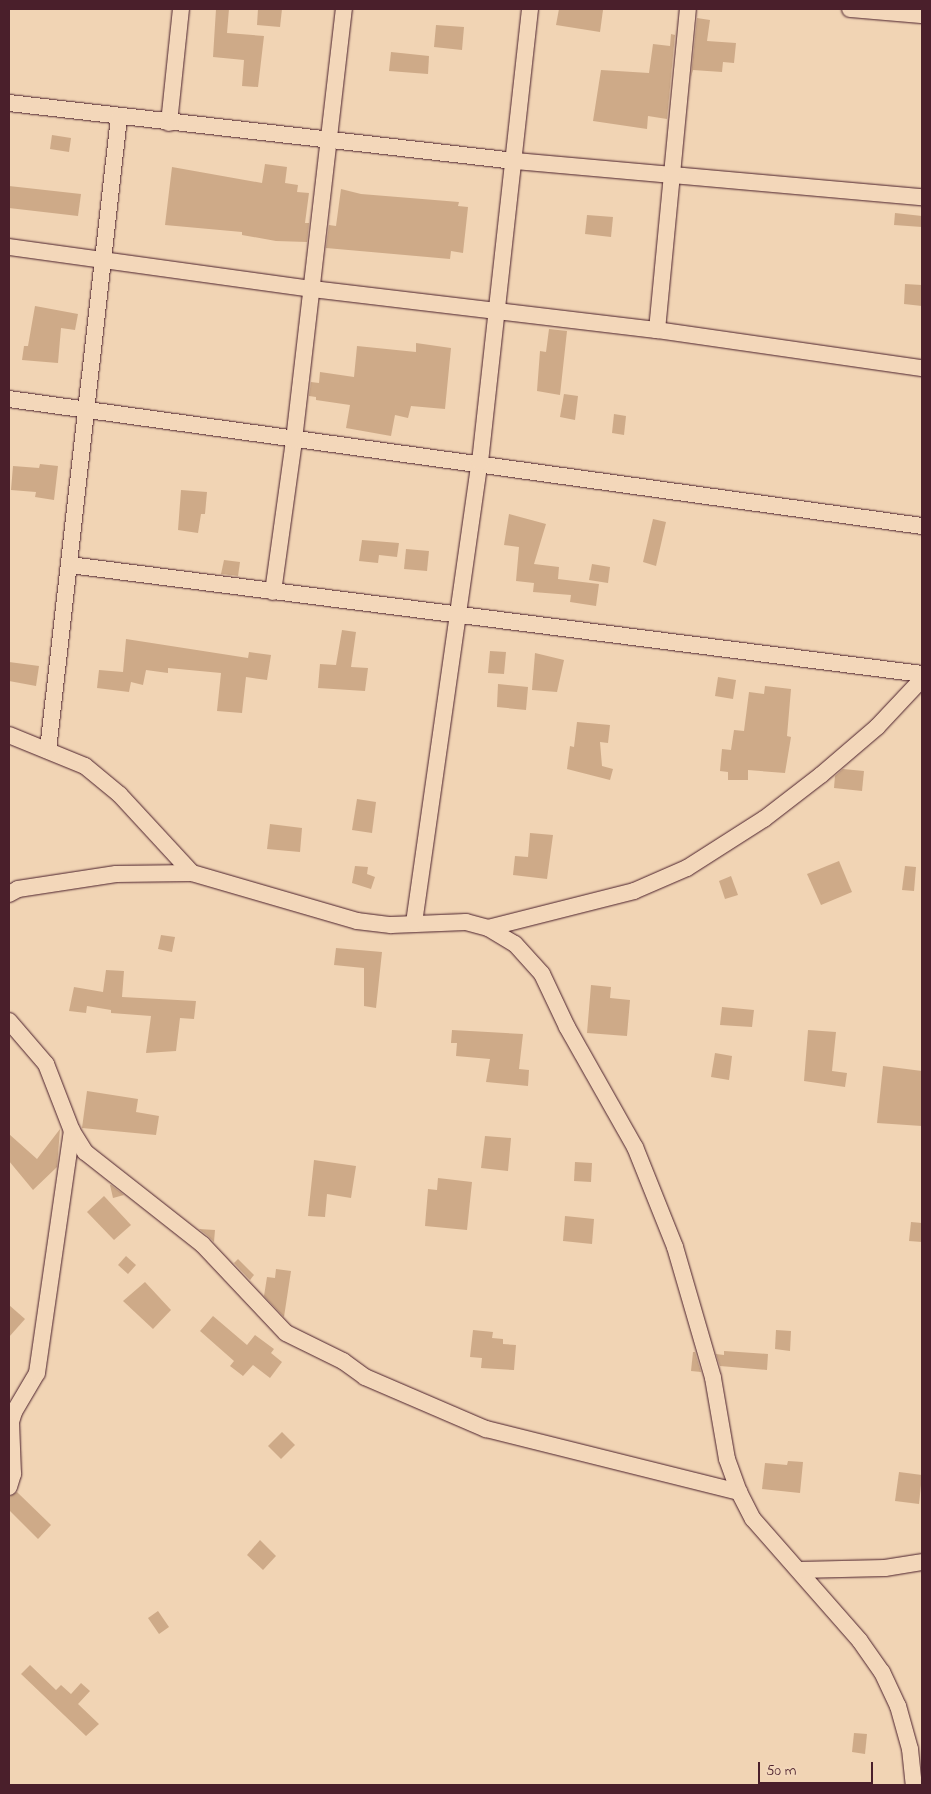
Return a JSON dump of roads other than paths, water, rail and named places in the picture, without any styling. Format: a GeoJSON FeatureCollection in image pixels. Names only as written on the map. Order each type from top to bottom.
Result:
{"type":"FeatureCollection","features":[{"type":"Feature","properties":{"kind":"street"},"geometry":{"type":"LineString","coordinates":[[169,123],[181,9]]}},
{"type":"Feature","properties":{"kind":"street"},"geometry":{"type":"LineString","coordinates":[[273,592],[294,440],[344,9]]}},
{"type":"Feature","properties":{"kind":"street"},"geometry":{"type":"LineString","coordinates":[[414,924],[480,462],[515,161],[530,9]]}},
{"type":"Feature","properties":{"kind":"street"},"geometry":{"type":"LineString","coordinates":[[657,330],[688,9]]}},
{"type":"Feature","properties":{"kind":"street"},"geometry":{"type":"LineString","coordinates":[[850,9],[922,15]]}},
{"type":"Feature","properties":{"kind":"street"},"geometry":{"type":"LineString","coordinates":[[9,103],[169,123],[515,161],[922,197]]}},
{"type":"Feature","properties":{"kind":"street"},"geometry":{"type":"LineString","coordinates":[[48,750],[88,411],[119,117]]}},
{"type":"Feature","properties":{"kind":"street"},"geometry":{"type":"LineString","coordinates":[[9,247],[312,289],[657,330],[922,368]]}},
{"type":"Feature","properties":{"kind":"street"},"geometry":{"type":"LineString","coordinates":[[9,399],[294,440],[480,462],[922,526]]}},
{"type":"Feature","properties":{"kind":"street"},"geometry":{"type":"LineString","coordinates":[[70,565],[922,674]]}},
{"type":"Feature","properties":{"kind":"street"},"geometry":{"type":"LineString","coordinates":[[488,928],[634,891],[687,868],[764,819],[821,775],[877,727],[922,679]]}},
{"type":"Feature","properties":{"kind":"street"},"geometry":{"type":"LineString","coordinates":[[9,735],[85,766],[120,795],[192,873]]}},
{"type":"Feature","properties":{"kind":"street"},"geometry":{"type":"LineString","coordinates":[[9,894],[18,889],[116,874],[192,873],[357,921],[414,924],[466,922],[488,928],[515,944],[542,974],[567,1027],[635,1147],[675,1247],[713,1378],[727,1459],[740,1492],[753,1519],[799,1570],[882,1672],[898,1706],[910,1749],[914,1785]]}},
{"type":"Feature","properties":{"kind":"street"},"geometry":{"type":"LineString","coordinates":[[9,1021],[46,1064],[72,1132],[85,1152],[100,1167],[202,1244],[286,1333],[335,1356],[365,1377],[486,1429],[740,1492]]}},
{"type":"Feature","properties":{"kind":"street"},"geometry":{"type":"LineString","coordinates":[[9,1487],[13,1474],[11,1422],[14,1412],[37,1373],[72,1132]]}},
{"type":"Feature","properties":{"kind":"street"},"geometry":{"type":"LineString","coordinates":[[799,1570],[885,1568],[922,1562]]}}]}
